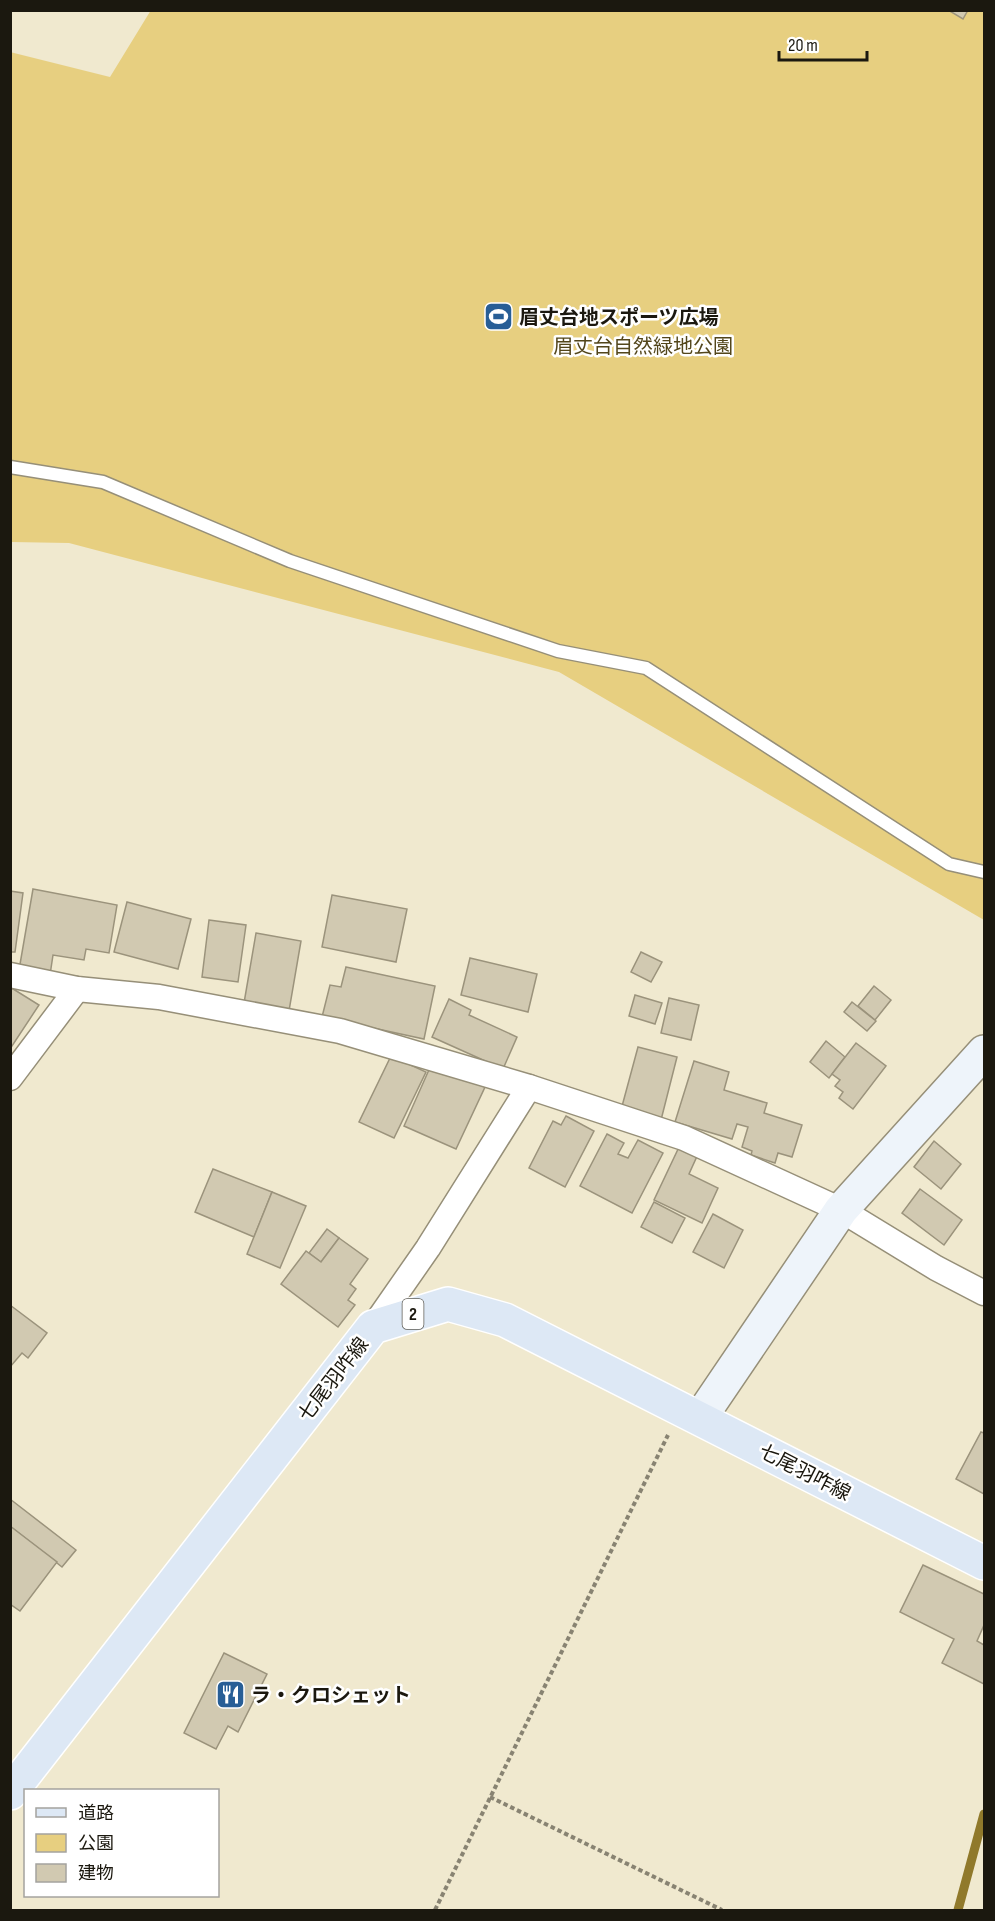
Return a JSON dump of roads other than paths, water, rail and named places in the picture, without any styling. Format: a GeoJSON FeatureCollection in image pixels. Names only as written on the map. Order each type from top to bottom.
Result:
{"type":"FeatureCollection","features":[{"type":"Feature","properties":{"kind":"main road","name":"七尾羽咋線"},"geometry":{"type":"LineString","coordinates":[[10,1793],[373,1327],[448,1304],[505,1320],[984,1563]]}},
{"type":"Feature","properties":{"kind":"street"},"geometry":{"type":"LineString","coordinates":[[10,975],[77,989],[159,997],[340,1031],[529,1087],[684,1138],[841,1210],[936,1268],[984,1293]]}},
{"type":"Feature","properties":{"kind":"street"},"geometry":{"type":"LineString","coordinates":[[10,1078],[77,989]]}},
{"type":"Feature","properties":{"kind":"street"},"geometry":{"type":"LineString","coordinates":[[691,1413],[841,1210],[984,1052]]}},
{"type":"Feature","properties":{"kind":"street"},"geometry":{"type":"LineString","coordinates":[[373,1327],[428,1248],[529,1087]]}},
{"type":"Feature","properties":{"kind":"lane"},"geometry":{"type":"LineString","coordinates":[[10,467],[103,482],[290,561],[558,651],[646,668],[949,864],[984,872]]}},
{"type":"Feature","properties":{"kind":"waterway"},"geometry":{"type":"LineString","coordinates":[[958,1910],[984,1814]]}},
{"type":"Feature","properties":{"kind":"place","name":"眉丈台地スポーツ広場"},"geometry":{"type":"Point","coordinates":[498,317]}},
{"type":"Feature","properties":{"kind":"place","name":"ラ・クロシェット"},"geometry":{"type":"Point","coordinates":[230,1695]}},
{"type":"Feature","properties":{"kind":"park label","name":"眉丈台自然緑地公園"},"geometry":{"type":"Point","coordinates":[643,346]}}]}
